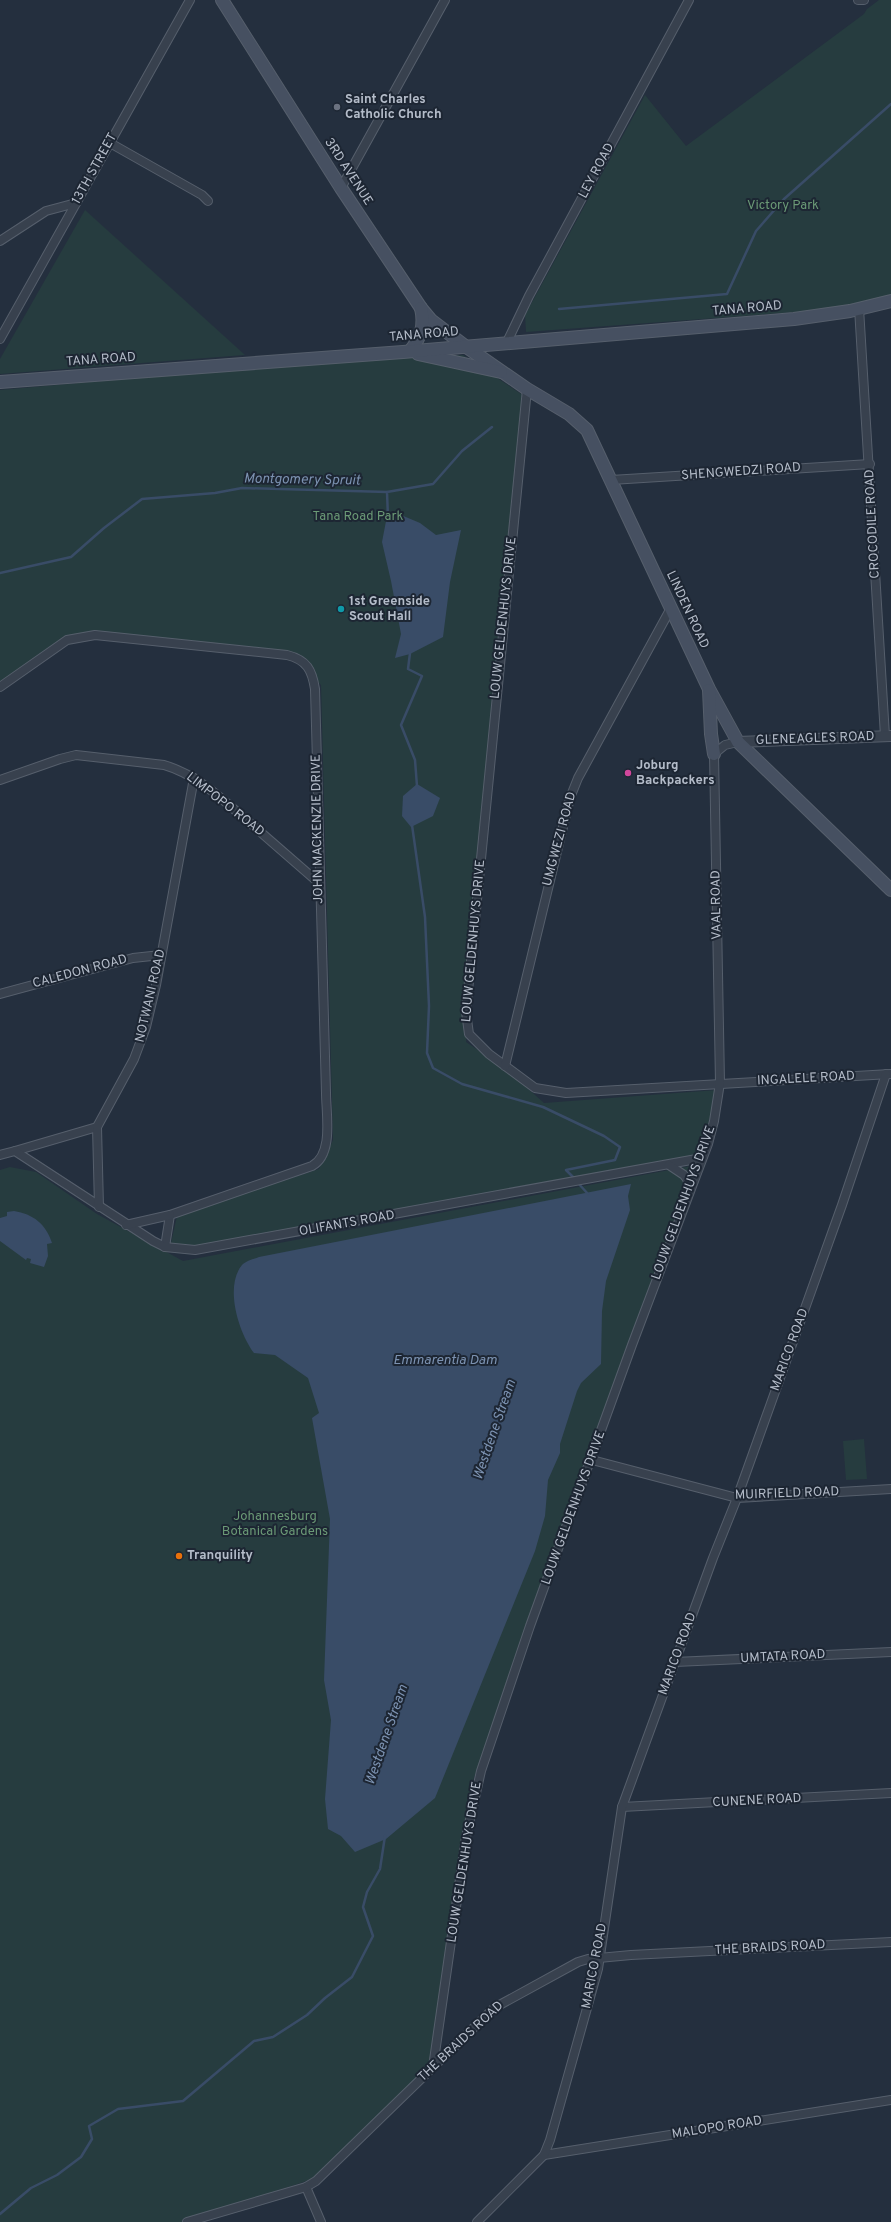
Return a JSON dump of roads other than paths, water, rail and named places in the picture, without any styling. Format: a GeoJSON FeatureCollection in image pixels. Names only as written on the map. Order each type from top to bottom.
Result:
{"type":"FeatureCollection","features":[{"type":"Feature","properties":{"kind":"main road","name":"3RD AVENUE"},"geometry":{"type":"LineString","coordinates":[[222,0],[341,188],[421,308],[435,323],[465,346]]}},
{"type":"Feature","properties":{"kind":"main road","name":"TANA ROAD"},"geometry":{"type":"LineString","coordinates":[[0,382],[406,351],[794,319],[856,310],[891,301]]}},
{"type":"Feature","properties":{"kind":"main road"},"geometry":{"type":"LineString","coordinates":[[421,308],[423,322],[422,332],[406,351],[502,370]]}},
{"type":"Feature","properties":{"kind":"main road","name":"TANA ROAD"},"geometry":{"type":"LineString","coordinates":[[856,310],[891,309]]}},
{"type":"Feature","properties":{"kind":"main road"},"geometry":{"type":"LineString","coordinates":[[502,370],[496,354],[506,342]]}},
{"type":"Feature","properties":{"kind":"main road","name":"LINDEN ROAD"},"geometry":{"type":"LineString","coordinates":[[465,346],[502,370],[527,389],[569,414],[583,425],[591,437],[709,689],[738,742],[891,890]]}},
{"type":"Feature","properties":{"kind":"main road"},"geometry":{"type":"LineString","coordinates":[[709,689],[711,738],[714,754]]}},
{"type":"Feature","properties":{"kind":"street","name":"13TH STREET"},"geometry":{"type":"LineString","coordinates":[[0,338],[190,0]]}},
{"type":"Feature","properties":{"kind":"street"},"geometry":{"type":"LineString","coordinates":[[341,188],[445,0]]}},
{"type":"Feature","properties":{"kind":"street","name":"LEY ROAD"},"geometry":{"type":"LineString","coordinates":[[506,342],[689,0]]}},
{"type":"Feature","properties":{"kind":"street"},"geometry":{"type":"LineString","coordinates":[[858,0],[864,0]]}},
{"type":"Feature","properties":{"kind":"street"},"geometry":{"type":"LineString","coordinates":[[110,143],[202,195],[208,201]]}},
{"type":"Feature","properties":{"kind":"street"},"geometry":{"type":"LineString","coordinates":[[0,241],[46,211],[76,203]]}},
{"type":"Feature","properties":{"kind":"street","name":"CROCODILE ROAD"},"geometry":{"type":"LineString","coordinates":[[856,310],[870,464],[888,736]]}},
{"type":"Feature","properties":{"kind":"street","name":"LOUW GELDENHUYS DRIVE"},"geometry":{"type":"LineString","coordinates":[[433,2067],[466,1837],[477,1784],[530,1626],[702,1158],[714,1121],[720,1083],[566,1093],[535,1088],[472,1039],[467,1028],[466,1019],[527,389]]}},
{"type":"Feature","properties":{"kind":"street","name":"SHENGWEDZI ROAD"},"geometry":{"type":"LineString","coordinates":[[611,480],[870,464]]}},
{"type":"Feature","properties":{"kind":"street","name":"UMGWEZI ROAD"},"geometry":{"type":"LineString","coordinates":[[505,1066],[570,798],[578,778],[671,608]]}},
{"type":"Feature","properties":{"kind":"street","name":"JOHN MACKENZIE DRIVE"},"geometry":{"type":"LineString","coordinates":[[0,687],[67,640],[88,636],[120,637],[287,655],[303,661],[311,670],[315,689],[326,1132],[322,1156],[312,1166],[170,1215],[126,1225]]}},
{"type":"Feature","properties":{"kind":"street","name":"GLENEAGLES ROAD"},"geometry":{"type":"LineString","coordinates":[[738,742],[888,736]]}},
{"type":"Feature","properties":{"kind":"street"},"geometry":{"type":"LineString","coordinates":[[714,754],[725,745],[738,742]]}},
{"type":"Feature","properties":{"kind":"street","name":"VAAL ROAD"},"geometry":{"type":"LineString","coordinates":[[714,754],[720,1083]]}},
{"type":"Feature","properties":{"kind":"street","name":"LIMPOPO ROAD"},"geometry":{"type":"LineString","coordinates":[[0,780],[76,755],[164,765],[186,773],[221,798],[319,883]]}},
{"type":"Feature","properties":{"kind":"street","name":"NOTWANI ROAD"},"geometry":{"type":"LineString","coordinates":[[99,1207],[97,1127],[141,1044],[156,985],[194,778]]}},
{"type":"Feature","properties":{"kind":"street","name":"CALEDON ROAD"},"geometry":{"type":"LineString","coordinates":[[0,994],[133,958],[161,955]]}},
{"type":"Feature","properties":{"kind":"street","name":"INGALELE ROAD"},"geometry":{"type":"LineString","coordinates":[[720,1083],[888,1074]]}},
{"type":"Feature","properties":{"kind":"street","name":"MARICO ROAD"},"geometry":{"type":"LineString","coordinates":[[477,2222],[544,2155],[552,2135],[594,1985],[622,1807],[737,1498],[888,1074]]}},
{"type":"Feature","properties":{"kind":"street"},"geometry":{"type":"LineString","coordinates":[[0,1155],[97,1127]]}},
{"type":"Feature","properties":{"kind":"street","name":"OLIFANTS ROAD"},"geometry":{"type":"LineString","coordinates":[[16,1151],[126,1225],[165,1247],[181,1250],[208,1249],[702,1158]]}},
{"type":"Feature","properties":{"kind":"street"},"geometry":{"type":"LineString","coordinates":[[669,1165],[684,1175],[691,1185]]}},
{"type":"Feature","properties":{"kind":"street"},"geometry":{"type":"LineString","coordinates":[[165,1247],[170,1215]]}},
{"type":"Feature","properties":{"kind":"street","name":"MUIRFIELD ROAD"},"geometry":{"type":"LineString","coordinates":[[592,1460],[737,1498],[891,1490]]}},
{"type":"Feature","properties":{"kind":"street","name":"UMTATA ROAD"},"geometry":{"type":"LineString","coordinates":[[675,1662],[891,1652]]}},
{"type":"Feature","properties":{"kind":"street","name":"CUNENE ROAD"},"geometry":{"type":"LineString","coordinates":[[622,1807],[891,1793]]}},
{"type":"Feature","properties":{"kind":"street","name":"THE BRAIDS ROAD"},"geometry":{"type":"LineString","coordinates":[[187,2222],[306,2187],[316,2181],[500,2003],[578,1962],[599,1958],[891,1942]]}},
{"type":"Feature","properties":{"kind":"street","name":"MALOPO ROAD"},"geometry":{"type":"LineString","coordinates":[[544,2155],[891,2100]]}},
{"type":"Feature","properties":{"kind":"street"},"geometry":{"type":"LineString","coordinates":[[306,2187],[321,2222]]}},
{"type":"Feature","properties":{"kind":"water"},"geometry":{"type":"Polygon","coordinates":[[[401,515],[420,523],[436,535],[461,530],[450,582],[443,637],[410,654],[395,658],[401,634],[382,542],[387,516],[401,515]]]}},
{"type":"Feature","properties":{"kind":"water"},"geometry":{"type":"Polygon","coordinates":[[[417,784],[440,798],[433,816],[411,827],[402,816],[403,796],[417,784]]]}},
{"type":"Feature","properties":{"kind":"water","name":"Emmarentia Dam"},"geometry":{"type":"Polygon","coordinates":[[[631,1184],[628,1196],[630,1210],[606,1281],[602,1311],[601,1364],[581,1383],[577,1391],[560,1444],[560,1453],[548,1480],[545,1516],[535,1551],[435,1798],[386,1839],[355,1852],[341,1836],[328,1829],[325,1799],[331,1720],[324,1680],[330,1519],[312,1418],[319,1413],[308,1378],[275,1355],[254,1353],[248,1344],[243,1334],[236,1310],[234,1285],[237,1274],[242,1265],[259,1257],[631,1184]]]}},
{"type":"Feature","properties":{"kind":"water"},"geometry":{"type":"Polygon","coordinates":[[[14,1211],[33,1217],[46,1230],[52,1243],[47,1244],[48,1256],[44,1267],[30,1263],[31,1259],[27,1258],[26,1260],[0,1241],[0,1218],[7,1216],[7,1212],[14,1211]]]}},
{"type":"Feature","properties":{"kind":"waterway"},"geometry":{"type":"LineString","coordinates":[[559,309],[727,294],[756,231],[784,199],[891,104]]}},
{"type":"Feature","properties":{"kind":"waterway"},"geometry":{"type":"LineString","coordinates":[[388,518],[387,492],[433,484],[462,451],[492,427]]}},
{"type":"Feature","properties":{"kind":"waterway","name":"Montgomery Spruit"},"geometry":{"type":"LineString","coordinates":[[0,573],[71,557],[104,528],[142,499],[215,493],[242,488],[387,492]]}},
{"type":"Feature","properties":{"kind":"waterway"},"geometry":{"type":"LineString","coordinates":[[410,653],[408,669],[422,676],[401,725],[415,760],[417,786]]}},
{"type":"Feature","properties":{"kind":"waterway"},"geometry":{"type":"LineString","coordinates":[[412,825],[425,917],[429,1006],[427,1053],[433,1068],[462,1084],[543,1107],[604,1136],[620,1147],[615,1160],[566,1170],[575,1179]]}},
{"type":"Feature","properties":{"kind":"waterway","name":"Westdene Stream"},"geometry":{"type":"LineString","coordinates":[[578,1183],[588,1194]]}},
{"type":"Feature","properties":{"kind":"waterway","name":"Westdene Stream"},"geometry":{"type":"LineString","coordinates":[[0,2214],[31,2188],[57,2175],[81,2157],[92,2139],[89,2126],[118,2109],[183,2101],[254,2041],[273,2037],[307,2015],[325,1998],[352,1977],[373,1936],[363,1907],[367,1892],[380,1869],[385,1836]]}},
{"type":"Feature","properties":{"kind":"place","name":"Saint Charles Catholic Church"},"geometry":{"type":"Point","coordinates":[337,107]}},
{"type":"Feature","properties":{"kind":"place","name":"1st Greenside Scout Hall"},"geometry":{"type":"Point","coordinates":[341,609]}},
{"type":"Feature","properties":{"kind":"place","name":"Joburg Backpackers"},"geometry":{"type":"Point","coordinates":[628,773]}},
{"type":"Feature","properties":{"kind":"place","name":"Tranquility"},"geometry":{"type":"Point","coordinates":[179,1556]}},
{"type":"Feature","properties":{"kind":"park label","name":"Victory Park"},"geometry":{"type":"Point","coordinates":[783,206]}},
{"type":"Feature","properties":{"kind":"park label","name":"Tana Road Park"},"geometry":{"type":"Point","coordinates":[358,517]}},
{"type":"Feature","properties":{"kind":"park label","name":"Johannesburg Botanical Gardens"},"geometry":{"type":"Point","coordinates":[275,1524]}}]}
